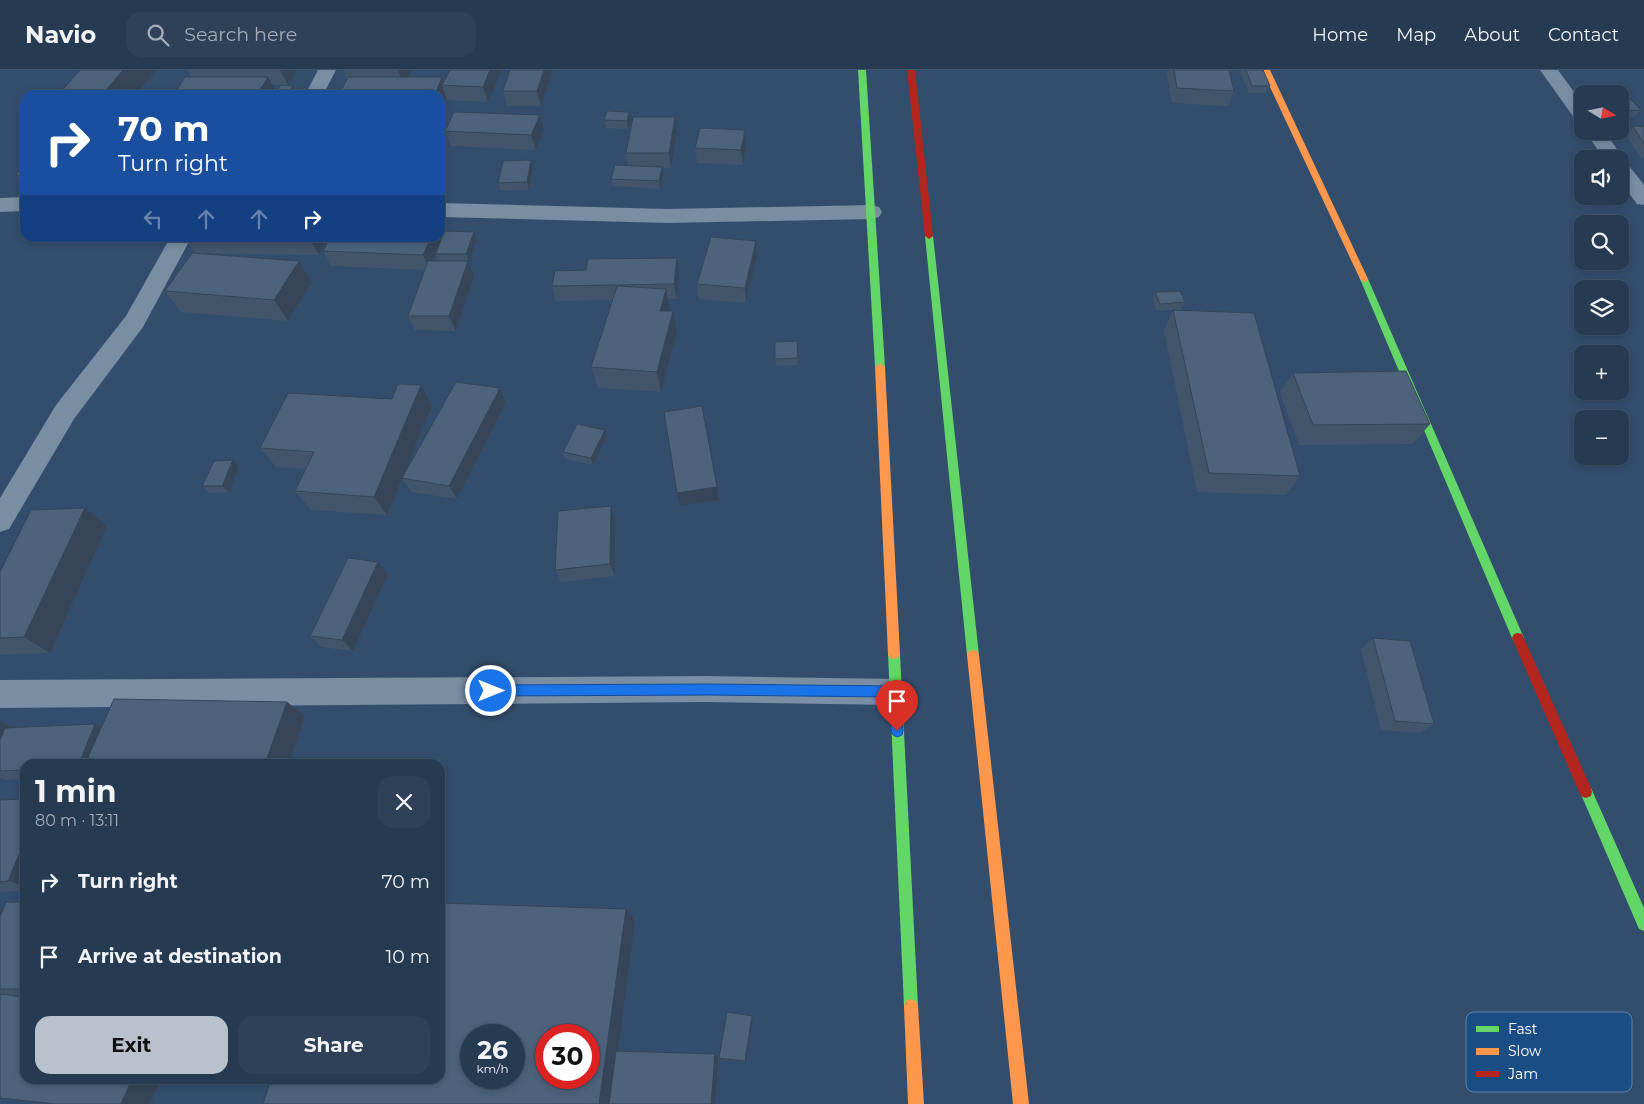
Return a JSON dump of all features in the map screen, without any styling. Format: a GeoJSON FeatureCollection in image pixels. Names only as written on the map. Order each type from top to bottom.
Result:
{"type":"FeatureCollection","features":[{"type":"Feature","properties":{"kind":"main road"},"geometry":{"type":"LineString","coordinates":[[862,70],[872,212],[916,1104]]}},
{"type":"Feature","properties":{"kind":"main road"},"geometry":{"type":"LineString","coordinates":[[911,70],[1021,1104]]}},
{"type":"Feature","properties":{"kind":"main road"},"geometry":{"type":"LineString","coordinates":[[1266,70],[1307,154],[1381,316],[1487,566],[1644,924]]}},
{"type":"Feature","properties":{"kind":"street"},"geometry":{"type":"LineString","coordinates":[[317,90],[327,70]]}},
{"type":"Feature","properties":{"kind":"street"},"geometry":{"type":"LineString","coordinates":[[1549,70],[1574,105]]}},
{"type":"Feature","properties":{"kind":"street"},"geometry":{"type":"LineString","coordinates":[[1629,178],[1644,199]]}},
{"type":"Feature","properties":{"kind":"street"},"geometry":{"type":"LineString","coordinates":[[0,205],[20,204]]}},
{"type":"Feature","properties":{"kind":"street"},"geometry":{"type":"LineString","coordinates":[[445,210],[660,216],[872,212]]}},
{"type":"Feature","properties":{"kind":"street"},"geometry":{"type":"LineString","coordinates":[[0,522],[65,412],[135,321],[178,242]]}},
{"type":"Feature","properties":{"kind":"street"},"geometry":{"type":"LineString","coordinates":[[0,694],[697,689],[895,692]]}},
{"type":"Feature","properties":{"kind":"building"},"geometry":{"type":"Polygon","coordinates":[[[80,70],[123,70],[106,90],[62,90],[80,70]]]}},
{"type":"Feature","properties":{"kind":"building"},"geometry":{"type":"Polygon","coordinates":[[[450,70],[490,70],[483,87],[442,85],[450,70]]]}},
{"type":"Feature","properties":{"kind":"building"},"geometry":{"type":"Polygon","coordinates":[[[510,70],[544,70],[537,91],[503,91],[510,70]]]}},
{"type":"Feature","properties":{"kind":"building"},"geometry":{"type":"Polygon","coordinates":[[[1174,70],[1229,70],[1234,91],[1177,88],[1174,70]]]}},
{"type":"Feature","properties":{"kind":"building"},"geometry":{"type":"Polygon","coordinates":[[[1246,70],[1263,70],[1270,86],[1252,86],[1246,70]]]}},
{"type":"Feature","properties":{"kind":"building"},"geometry":{"type":"Polygon","coordinates":[[[185,77],[268,77],[260,90],[177,90],[185,77]]]}},
{"type":"Feature","properties":{"kind":"building"},"geometry":{"type":"Polygon","coordinates":[[[348,77],[442,77],[437,90],[342,90],[348,77]]]}},
{"type":"Feature","properties":{"kind":"building"},"geometry":{"type":"Polygon","coordinates":[[[281,85],[293,86],[290,90],[277,90],[281,85]]]}},
{"type":"Feature","properties":{"kind":"building"},"geometry":{"type":"Polygon","coordinates":[[[1629,98],[1641,110],[1629,111],[1629,98]]]}},
{"type":"Feature","properties":{"kind":"building"},"geometry":{"type":"Polygon","coordinates":[[[607,111],[629,112],[627,121],[604,120],[607,111]]]}},
{"type":"Feature","properties":{"kind":"building"},"geometry":{"type":"Polygon","coordinates":[[[454,112],[540,115],[531,135],[445,131],[454,112]]]}},
{"type":"Feature","properties":{"kind":"building"},"geometry":{"type":"Polygon","coordinates":[[[633,117],[675,117],[669,153],[626,153],[633,117]]]}},
{"type":"Feature","properties":{"kind":"building"},"geometry":{"type":"Polygon","coordinates":[[[1633,126],[1644,127],[1644,144],[1633,126]]]}},
{"type":"Feature","properties":{"kind":"building"},"geometry":{"type":"Polygon","coordinates":[[[700,128],[745,130],[741,150],[695,148],[700,128]]]}},
{"type":"Feature","properties":{"kind":"building"},"geometry":{"type":"Polygon","coordinates":[[[531,160],[527,182],[498,183],[503,161],[531,160]]]}},
{"type":"Feature","properties":{"kind":"building"},"geometry":{"type":"Polygon","coordinates":[[[615,165],[662,167],[659,181],[611,179],[615,165]]]}},
{"type":"Feature","properties":{"kind":"building"},"geometry":{"type":"Polygon","coordinates":[[[445,231],[474,232],[466,254],[436,254],[440,242],[445,242],[445,231]]]}},
{"type":"Feature","properties":{"kind":"building"},"geometry":{"type":"Polygon","coordinates":[[[711,237],[756,241],[745,288],[697,284],[711,237]]]}},
{"type":"Feature","properties":{"kind":"building"},"geometry":{"type":"Polygon","coordinates":[[[328,242],[429,242],[423,255],[323,251],[328,242]]]}},
{"type":"Feature","properties":{"kind":"building"},"geometry":{"type":"Polygon","coordinates":[[[192,253],[299,261],[274,300],[165,291],[192,253]]]}},
{"type":"Feature","properties":{"kind":"building"},"geometry":{"type":"Polygon","coordinates":[[[677,258],[674,284],[552,286],[555,271],[586,270],[588,259],[677,258]]]}},
{"type":"Feature","properties":{"kind":"building"},"geometry":{"type":"Polygon","coordinates":[[[428,261],[468,261],[449,316],[408,316],[428,261]]]}},
{"type":"Feature","properties":{"kind":"building"},"geometry":{"type":"Polygon","coordinates":[[[617,286],[666,289],[660,311],[673,311],[657,372],[591,367],[617,286]]]}},
{"type":"Feature","properties":{"kind":"building"},"geometry":{"type":"Polygon","coordinates":[[[1180,291],[1185,302],[1160,304],[1155,292],[1180,291]]]}},
{"type":"Feature","properties":{"kind":"building"},"geometry":{"type":"Polygon","coordinates":[[[1173,310],[1254,313],[1300,476],[1209,473],[1173,310]]]}},
{"type":"Feature","properties":{"kind":"building"},"geometry":{"type":"Polygon","coordinates":[[[797,341],[798,358],[775,359],[775,342],[797,341]]]}},
{"type":"Feature","properties":{"kind":"building"},"geometry":{"type":"Polygon","coordinates":[[[1406,371],[1430,424],[1313,425],[1293,373],[1406,371]]]}},
{"type":"Feature","properties":{"kind":"building"},"geometry":{"type":"Polygon","coordinates":[[[456,382],[500,388],[449,486],[402,478],[456,382]]]}},
{"type":"Feature","properties":{"kind":"building"},"geometry":{"type":"Polygon","coordinates":[[[398,384],[421,385],[374,497],[295,491],[314,452],[260,448],[288,393],[392,399],[398,384]]]}},
{"type":"Feature","properties":{"kind":"building"},"geometry":{"type":"Polygon","coordinates":[[[702,406],[717,487],[677,493],[664,412],[702,406]]]}},
{"type":"Feature","properties":{"kind":"building"},"geometry":{"type":"Polygon","coordinates":[[[577,424],[605,430],[591,458],[563,452],[577,424]]]}},
{"type":"Feature","properties":{"kind":"building"},"geometry":{"type":"Polygon","coordinates":[[[233,460],[222,486],[202,486],[214,461],[233,460]]]}},
{"type":"Feature","properties":{"kind":"building"},"geometry":{"type":"Polygon","coordinates":[[[611,506],[610,564],[555,570],[558,511],[611,506]]]}},
{"type":"Feature","properties":{"kind":"building"},"geometry":{"type":"Polygon","coordinates":[[[85,508],[24,637],[0,638],[0,572],[31,510],[85,508]]]}},
{"type":"Feature","properties":{"kind":"building"},"geometry":{"type":"Polygon","coordinates":[[[348,558],[378,562],[342,640],[310,636],[348,558]]]}},
{"type":"Feature","properties":{"kind":"building"},"geometry":{"type":"Polygon","coordinates":[[[1373,638],[1410,641],[1434,724],[1395,721],[1373,638]]]}},
{"type":"Feature","properties":{"kind":"building"},"geometry":{"type":"Polygon","coordinates":[[[114,699],[287,702],[267,759],[87,759],[114,699]]]}},
{"type":"Feature","properties":{"kind":"building"},"geometry":{"type":"Polygon","coordinates":[[[95,724],[81,759],[20,759],[20,770],[0,771],[0,740],[5,728],[95,724]]]}},
{"type":"Feature","properties":{"kind":"building"},"geometry":{"type":"Polygon","coordinates":[[[20,799],[20,852],[8,881],[0,882],[0,800],[20,799]]]}},
{"type":"Feature","properties":{"kind":"building"},"geometry":{"type":"Polygon","coordinates":[[[6,902],[20,902],[20,989],[0,989],[0,917],[6,902]]]}},
{"type":"Feature","properties":{"kind":"building"},"geometry":{"type":"Polygon","coordinates":[[[445,903],[626,909],[599,1104],[263,1104],[269,1084],[445,1084],[445,903]]]}},
{"type":"Feature","properties":{"kind":"building"},"geometry":{"type":"Polygon","coordinates":[[[0,994],[20,996],[20,1084],[130,1084],[121,1104],[56,1104],[0,1098],[0,994]]]}},
{"type":"Feature","properties":{"kind":"building"},"geometry":{"type":"Polygon","coordinates":[[[727,1012],[752,1016],[745,1061],[719,1058],[727,1012]]]}},
{"type":"Feature","properties":{"kind":"building"},"geometry":{"type":"Polygon","coordinates":[[[616,1051],[715,1054],[711,1104],[609,1104],[616,1051]]]}},
{"type":"Feature","properties":{"kind":"traffic: fast"},"geometry":{"type":"LineString","coordinates":[[862,70],[880,367]]}},
{"type":"Feature","properties":{"kind":"traffic: fast"},"geometry":{"type":"LineString","coordinates":[[929,236],[973,655]]}},
{"type":"Feature","properties":{"kind":"traffic: fast"},"geometry":{"type":"LineString","coordinates":[[1364,279],[1518,638]]}},
{"type":"Feature","properties":{"kind":"traffic: fast"},"geometry":{"type":"LineString","coordinates":[[894,654],[911,1006]]}},
{"type":"Feature","properties":{"kind":"traffic: fast"},"geometry":{"type":"LineString","coordinates":[[1586,792],[1644,924]]}},
{"type":"Feature","properties":{"kind":"traffic: slow"},"geometry":{"type":"LineString","coordinates":[[1266,70],[1364,279]]}},
{"type":"Feature","properties":{"kind":"traffic: slow"},"geometry":{"type":"LineString","coordinates":[[880,367],[894,654]]}},
{"type":"Feature","properties":{"kind":"traffic: slow"},"geometry":{"type":"LineString","coordinates":[[973,655],[1021,1104]]}},
{"type":"Feature","properties":{"kind":"traffic: slow"},"geometry":{"type":"LineString","coordinates":[[911,1006],[916,1104]]}},
{"type":"Feature","properties":{"kind":"traffic: jam"},"geometry":{"type":"LineString","coordinates":[[911,70],[929,236]]}},
{"type":"Feature","properties":{"kind":"traffic: jam"},"geometry":{"type":"LineString","coordinates":[[1518,638],[1586,792]]}},
{"type":"Feature","properties":{"kind":"route"},"geometry":{"type":"LineString","coordinates":[[491,691],[707,689],[895,692],[897,731]]}}]}
